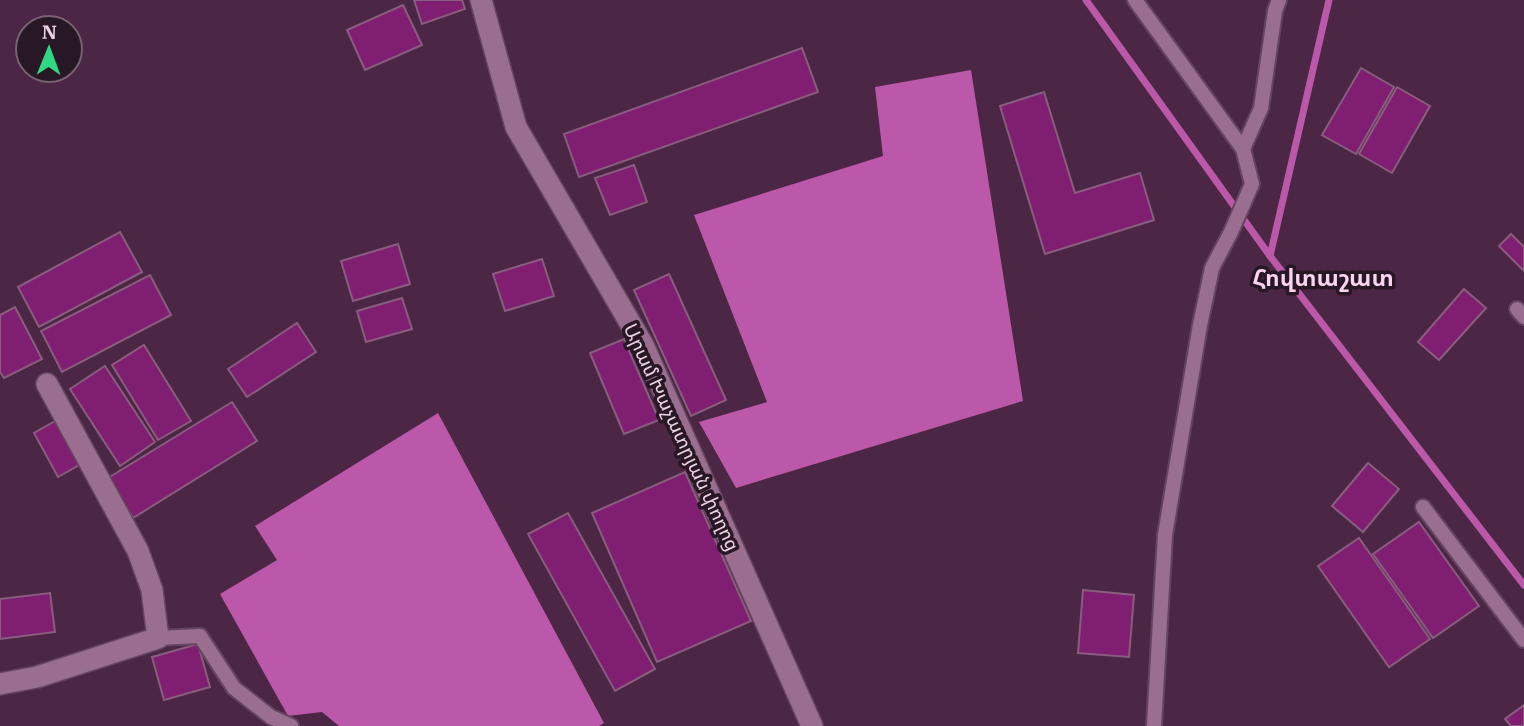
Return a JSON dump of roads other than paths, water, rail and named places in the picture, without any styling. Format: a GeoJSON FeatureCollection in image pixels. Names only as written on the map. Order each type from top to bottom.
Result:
{"type":"FeatureCollection","features":[{"type":"Feature","properties":{"kind":"street","name":"Արամ Խաչատրյան փողոց"},"geometry":{"type":"LineString","coordinates":[[481,0],[516,127],[643,345],[812,726]]}},
{"type":"Feature","properties":{"kind":"street"},"geometry":{"type":"LineString","coordinates":[[0,684],[37,677],[158,638],[152,590],[138,551],[47,384]]}},
{"type":"Feature","properties":{"kind":"lane"},"geometry":{"type":"LineString","coordinates":[[1135,0],[1243,149],[1252,184],[1212,268],[1200,325],[1165,535],[1154,726]]}},
{"type":"Feature","properties":{"kind":"lane"},"geometry":{"type":"LineString","coordinates":[[1243,149],[1261,108],[1275,11],[1279,0]]}},
{"type":"Feature","properties":{"kind":"lane"},"geometry":{"type":"LineString","coordinates":[[1423,507],[1524,640]]}},
{"type":"Feature","properties":{"kind":"lane"},"geometry":{"type":"LineString","coordinates":[[158,638],[200,636],[234,688],[271,718],[291,726]]}},
{"type":"Feature","properties":{"kind":"waterway"},"geometry":{"type":"LineString","coordinates":[[1086,0],[1270,256],[1524,585]]}},
{"type":"Feature","properties":{"kind":"waterway"},"geometry":{"type":"LineString","coordinates":[[1270,256],[1329,0]]}},
{"type":"Feature","properties":{"kind":"district","name":"Հովտաշատ"},"geometry":{"type":"Point","coordinates":[1323,277]}}]}
